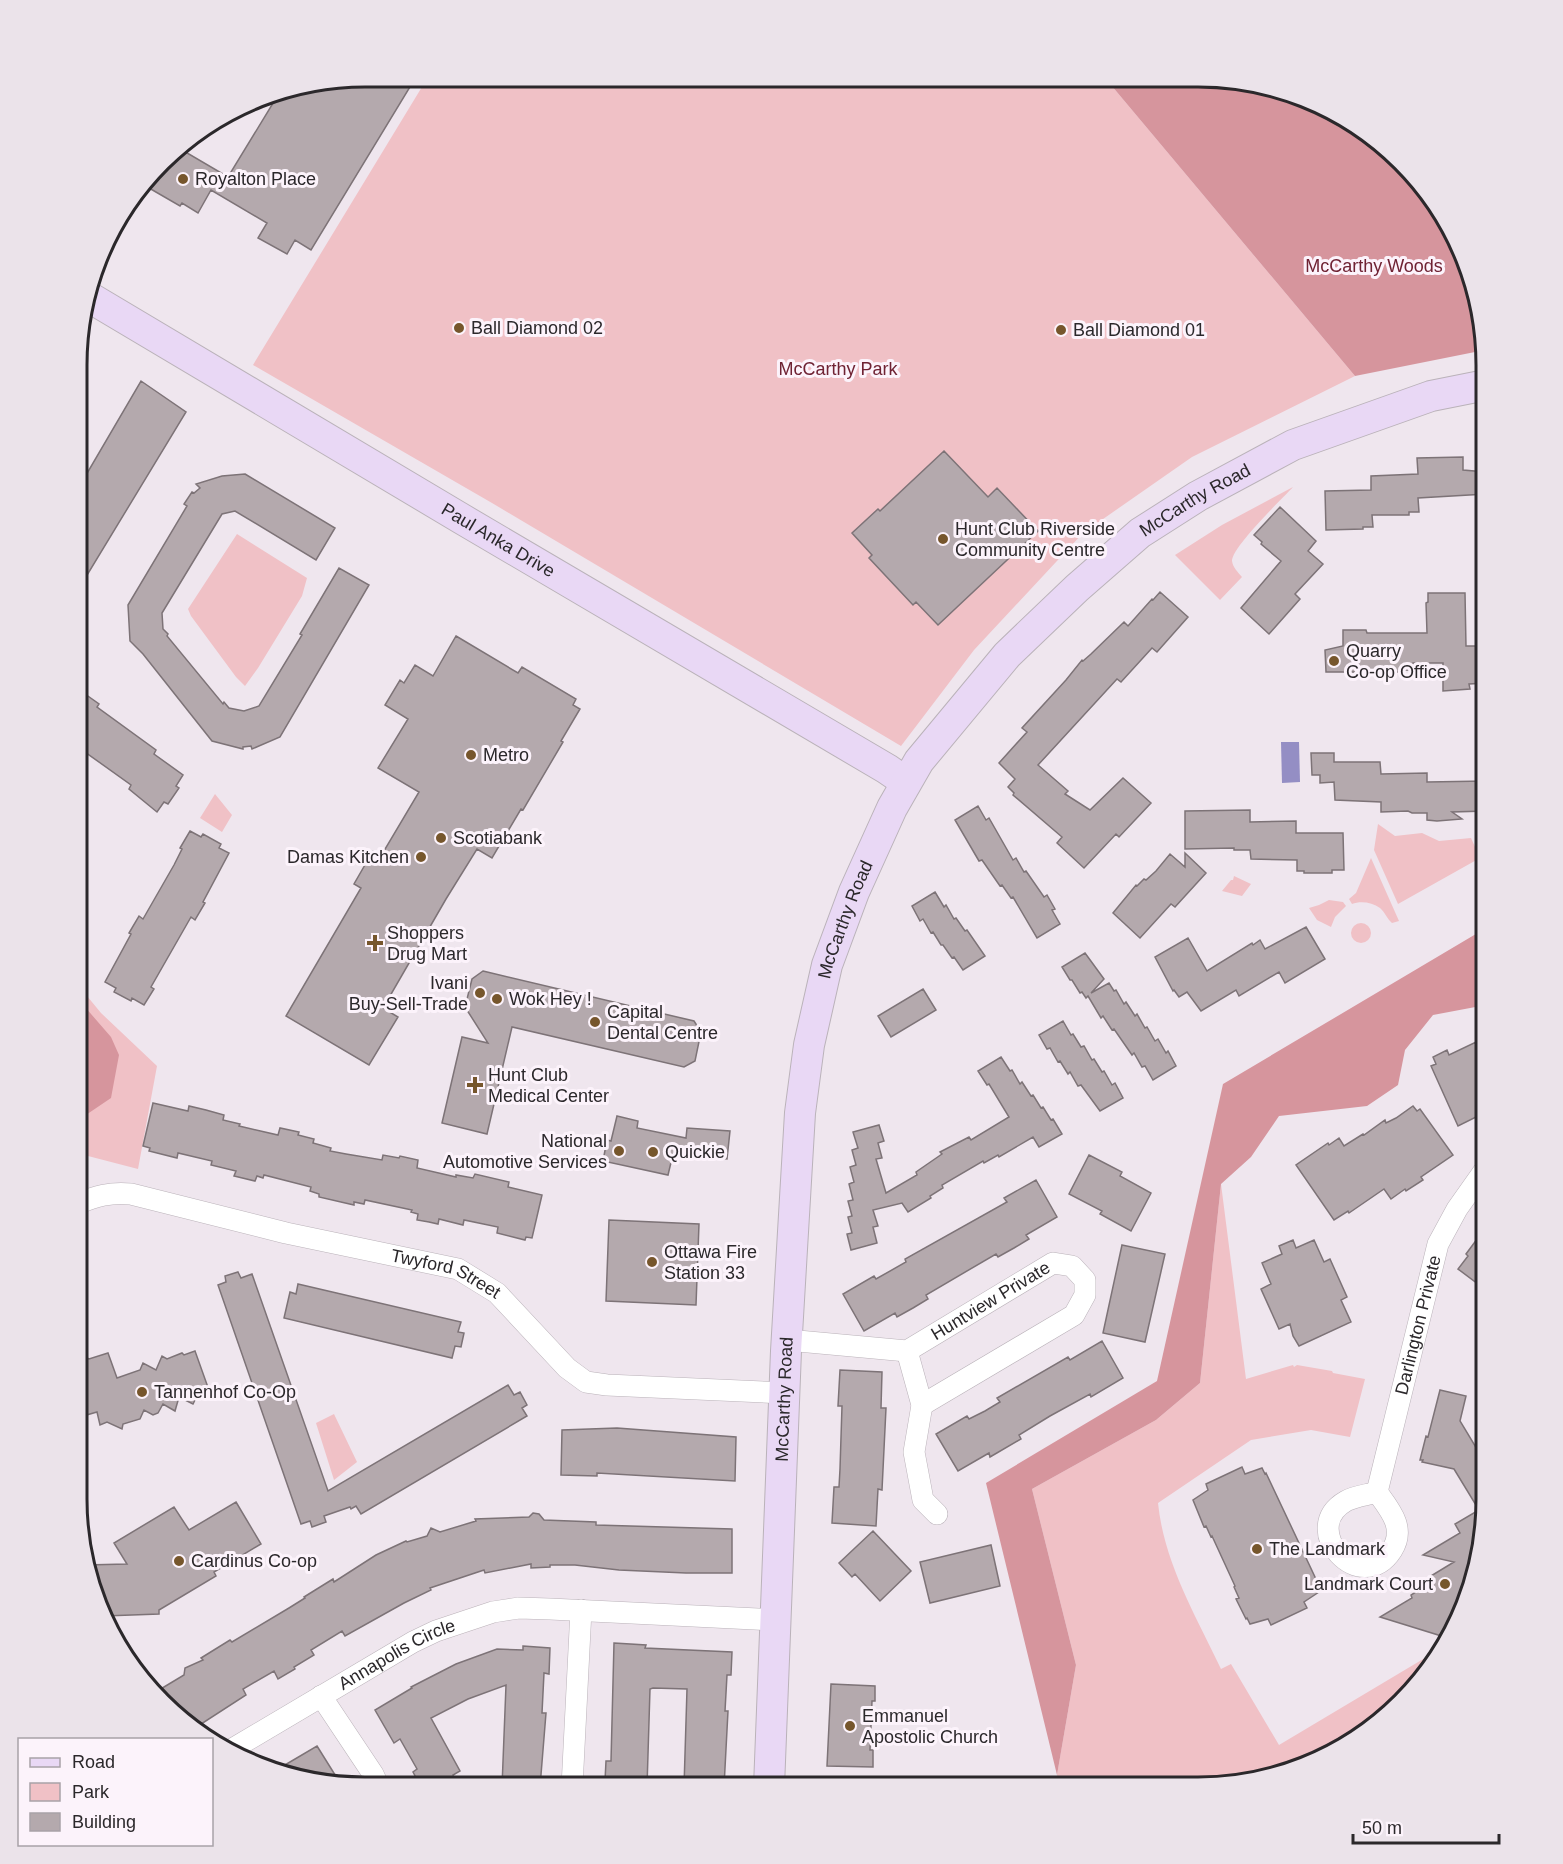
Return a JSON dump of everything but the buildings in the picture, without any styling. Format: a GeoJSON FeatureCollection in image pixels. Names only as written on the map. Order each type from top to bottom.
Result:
{"type":"FeatureCollection","features":[{"type":"Feature","properties":{"kind":"street","name":"Paul Anka Drive"},"geometry":{"type":"LineString","coordinates":[[94,300],[906,782]]}},
{"type":"Feature","properties":{"kind":"street","name":"McCarthy Road"},"geometry":{"type":"LineString","coordinates":[[769,1777],[787,1340],[799,1123],[809,1045],[827,965],[854,892],[888,817],[919,761],[1006,656],[1077,588],[1140,533],[1198,496],[1293,445],[1431,396],[1476,387]]}},
{"type":"Feature","properties":{"kind":"street","name":"Darlington Private"},"geometry":{"type":"LineString","coordinates":[[1377,1492],[1438,1244],[1457,1209],[1476,1182]]}},
{"type":"Feature","properties":{"kind":"street","name":"Twyford Street"},"geometry":{"type":"LineString","coordinates":[[87,1200],[98,1195],[131,1194],[286,1233],[458,1269],[497,1293],[567,1368],[586,1382],[607,1385],[785,1393]]}},
{"type":"Feature","properties":{"kind":"street","name":"Huntview Private"},"geometry":{"type":"LineString","coordinates":[[908,1351],[1053,1263],[1072,1266],[1085,1280],[1085,1294],[1074,1315],[922,1405]]}},
{"type":"Feature","properties":{"kind":"street"},"geometry":{"type":"LineString","coordinates":[[787,1340],[908,1351],[922,1405],[914,1452],[923,1500],[937,1514]]}},
{"type":"Feature","properties":{"kind":"street","name":"Annapolis Circle"},"geometry":{"type":"LineString","coordinates":[[238,1746],[413,1642],[458,1622],[493,1612],[519,1608],[777,1620]]}},
{"type":"Feature","properties":{"kind":"street"},"geometry":{"type":"LineString","coordinates":[[573,1777],[581,1610]]}},
{"type":"Feature","properties":{"kind":"street"},"geometry":{"type":"LineString","coordinates":[[321,1696],[374,1777]]}},
{"type":"Feature","properties":{"kind":"green space","name":"McCarthy Park"},"geometry":{"type":"Polygon","coordinates":[[[422,87],[1113,87],[1355,376],[1192,457],[1083,533],[974,650],[901,746],[492,503],[253,365],[422,87]]]}},
{"type":"Feature","properties":{"kind":"green space","name":"McCarthy Woods"},"geometry":{"type":"Polygon","coordinates":[[[1113,87],[1234,89],[1270,96],[1305,108],[1337,124],[1367,144],[1395,168],[1419,196],[1439,226],[1455,258],[1471,311],[1475,352],[1355,376],[1113,87]]]}},
{"type":"Feature","properties":{"kind":"green space"},"geometry":{"type":"Polygon","coordinates":[[[1293,487],[1258,524],[1234,554],[1232,561],[1242,577],[1220,600],[1175,555],[1222,525],[1293,487]]]}},
{"type":"Feature","properties":{"kind":"green space"},"geometry":{"type":"Polygon","coordinates":[[[237,534],[307,578],[302,596],[245,686],[236,677],[188,609],[237,534]]]}},
{"type":"Feature","properties":{"kind":"green space"},"geometry":{"type":"Polygon","coordinates":[[[215,794],[232,815],[222,832],[200,818],[215,794]]]}},
{"type":"Feature","properties":{"kind":"green space"},"geometry":{"type":"Polygon","coordinates":[[[1378,824],[1395,836],[1422,833],[1439,841],[1471,838],[1476,849],[1476,860],[1398,904],[1374,850],[1378,824]]]}},
{"type":"Feature","properties":{"kind":"green space"},"geometry":{"type":"Polygon","coordinates":[[[1371,858],[1399,921],[1392,923],[1382,910],[1373,904],[1362,902],[1352,904],[1349,899],[1356,893],[1371,858]]]}},
{"type":"Feature","properties":{"kind":"green space"},"geometry":{"type":"Polygon","coordinates":[[[1234,876],[1251,884],[1242,896],[1222,891],[1234,876]]]}},
{"type":"Feature","properties":{"kind":"green space"},"geometry":{"type":"Polygon","coordinates":[[[1329,900],[1343,902],[1346,906],[1335,917],[1331,927],[1317,920],[1309,908],[1329,900]]]}},
{"type":"Feature","properties":{"kind":"green space"},"geometry":{"type":"Polygon","coordinates":[[[1361,923],[1368,926],[1371,933],[1368,940],[1361,943],[1354,940],[1351,933],[1354,926],[1361,923]]]}},
{"type":"Feature","properties":{"kind":"green space"},"geometry":{"type":"Polygon","coordinates":[[[1476,934],[1476,1007],[1433,1015],[1405,1050],[1398,1085],[1367,1106],[1279,1116],[1251,1157],[1221,1184],[1200,1383],[1156,1420],[1032,1489],[1076,1665],[1057,1775],[986,1483],[1157,1381],[1223,1084],[1476,934]]]}},
{"type":"Feature","properties":{"kind":"green space"},"geometry":{"type":"Polygon","coordinates":[[[87,996],[101,1013],[157,1066],[138,1169],[88,1156],[87,996]]]}},
{"type":"Feature","properties":{"kind":"green space"},"geometry":{"type":"Polygon","coordinates":[[[87,1009],[111,1037],[119,1055],[111,1098],[87,1114],[87,1009]]]}},
{"type":"Feature","properties":{"kind":"green space"},"geometry":{"type":"Polygon","coordinates":[[[1221,1184],[1246,1379],[1297,1365],[1365,1379],[1350,1437],[1311,1430],[1251,1440],[1158,1503],[1167,1547],[1182,1589],[1221,1669],[1231,1664],[1279,1745],[1427,1657],[1395,1696],[1353,1730],[1305,1756],[1270,1768],[1234,1775],[1198,1777],[1058,1777],[1076,1665],[1032,1489],[1156,1420],[1200,1383],[1221,1184]]]}},
{"type":"Feature","properties":{"kind":"green space"},"geometry":{"type":"Polygon","coordinates":[[[334,1414],[357,1462],[334,1480],[316,1423],[334,1414]]]}},
{"type":"Feature","properties":{"kind":"shaded area"},"geometry":{"type":"Polygon","coordinates":[[[1281,742],[1299,742],[1300,782],[1282,783],[1281,742]]]}},
{"type":"Feature","properties":{"kind":"place","name":"Royalton Place"},"geometry":{"type":"Point","coordinates":[183,179]}},
{"type":"Feature","properties":{"kind":"place","name":"Ball Diamond 02"},"geometry":{"type":"Point","coordinates":[459,328]}},
{"type":"Feature","properties":{"kind":"place","name":"Ball Diamond 01"},"geometry":{"type":"Point","coordinates":[1061,330]}},
{"type":"Feature","properties":{"kind":"place","name":"Hunt Club Riverside Community Centre"},"geometry":{"type":"Point","coordinates":[943,539]}},
{"type":"Feature","properties":{"kind":"place","name":"Quarry Co-op Office"},"geometry":{"type":"Point","coordinates":[1334,661]}},
{"type":"Feature","properties":{"kind":"place","name":"Metro"},"geometry":{"type":"Point","coordinates":[471,755]}},
{"type":"Feature","properties":{"kind":"place","name":"Scotiabank"},"geometry":{"type":"Point","coordinates":[441,838]}},
{"type":"Feature","properties":{"kind":"place","name":"Damas Kitchen"},"geometry":{"type":"Point","coordinates":[421,857]}},
{"type":"Feature","properties":{"kind":"place","name":"Shoppers Drug Mart"},"geometry":{"type":"Point","coordinates":[375,943]}},
{"type":"Feature","properties":{"kind":"place","name":"Ivani Buy-Sell-Trade"},"geometry":{"type":"Point","coordinates":[480,993]}},
{"type":"Feature","properties":{"kind":"place","name":"Wok Hey !"},"geometry":{"type":"Point","coordinates":[497,999]}},
{"type":"Feature","properties":{"kind":"place","name":"Capital Dental Centre"},"geometry":{"type":"Point","coordinates":[595,1022]}},
{"type":"Feature","properties":{"kind":"place","name":"Hunt Club Medical Center"},"geometry":{"type":"Point","coordinates":[475,1085]}},
{"type":"Feature","properties":{"kind":"place","name":"National Automotive Services"},"geometry":{"type":"Point","coordinates":[619,1151]}},
{"type":"Feature","properties":{"kind":"place","name":"Quickie"},"geometry":{"type":"Point","coordinates":[653,1152]}},
{"type":"Feature","properties":{"kind":"place","name":"Ottawa Fire Station 33"},"geometry":{"type":"Point","coordinates":[652,1262]}},
{"type":"Feature","properties":{"kind":"place","name":"Tannenhof Co-Op"},"geometry":{"type":"Point","coordinates":[142,1392]}},
{"type":"Feature","properties":{"kind":"place","name":"The Landmark"},"geometry":{"type":"Point","coordinates":[1257,1549]}},
{"type":"Feature","properties":{"kind":"place","name":"Cardinus Co-op"},"geometry":{"type":"Point","coordinates":[179,1561]}},
{"type":"Feature","properties":{"kind":"place","name":"Landmark Court"},"geometry":{"type":"Point","coordinates":[1445,1584]}},
{"type":"Feature","properties":{"kind":"place","name":"Emmanuel Apostolic Church"},"geometry":{"type":"Point","coordinates":[850,1726]}}]}
